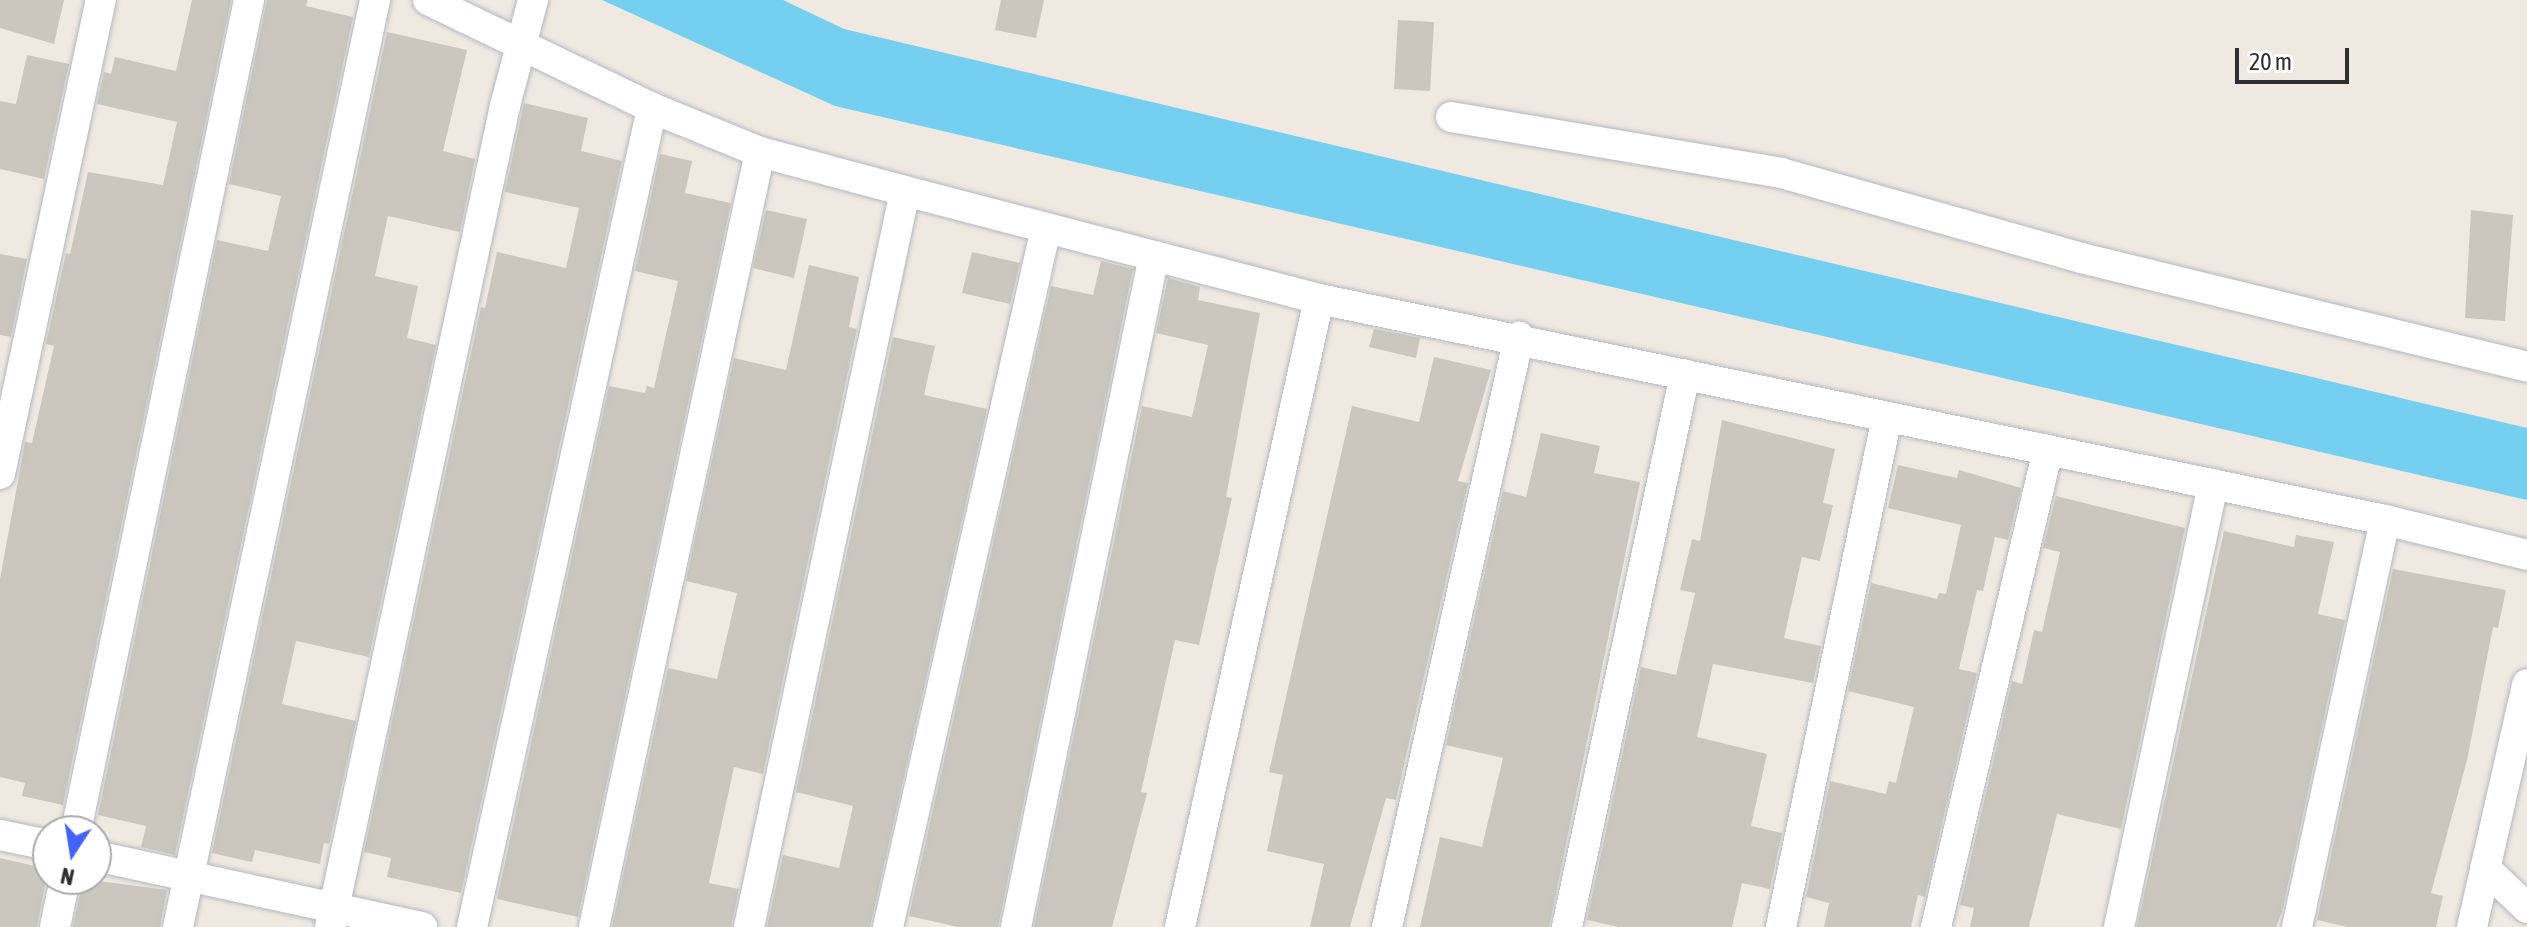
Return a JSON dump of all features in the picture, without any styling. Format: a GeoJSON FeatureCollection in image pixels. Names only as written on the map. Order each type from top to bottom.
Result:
{"type":"FeatureCollection","features":[{"type":"Feature","properties":{"kind":"street"},"geometry":{"type":"LineString","coordinates":[[0,474],[101,0]]}},
{"type":"Feature","properties":{"kind":"street"},"geometry":{"type":"LineString","coordinates":[[79,815],[249,0]]}},
{"type":"Feature","properties":{"kind":"street"},"geometry":{"type":"LineString","coordinates":[[178,927],[375,0]]}},
{"type":"Feature","properties":{"kind":"street"},"geometry":{"type":"LineString","coordinates":[[428,0],[652,108],[760,152],[905,191],[1319,299],[1519,337],[2385,520],[2527,555]]}},
{"type":"Feature","properties":{"kind":"street"},"geometry":{"type":"LineString","coordinates":[[332,918],[519,46],[533,0]]}},
{"type":"Feature","properties":{"kind":"street"},"geometry":{"type":"LineString","coordinates":[[472,927],[652,108]]}},
{"type":"Feature","properties":{"kind":"street"},"geometry":{"type":"LineString","coordinates":[[1451,117],[1781,173],[2081,258],[2527,367]]}},
{"type":"Feature","properties":{"kind":"street"},"geometry":{"type":"LineString","coordinates":[[594,927],[760,152]]}},
{"type":"Feature","properties":{"kind":"street"},"geometry":{"type":"LineString","coordinates":[[749,927],[905,191]]}},
{"type":"Feature","properties":{"kind":"street"},"geometry":{"type":"LineString","coordinates":[[888,927],[1046,228]]}},
{"type":"Feature","properties":{"kind":"street"},"geometry":{"type":"LineString","coordinates":[[1016,927],[1154,256]]}},
{"type":"Feature","properties":{"kind":"street"},"geometry":{"type":"LineString","coordinates":[[1180,927],[1319,299]]}},
{"type":"Feature","properties":{"kind":"street"},"geometry":{"type":"LineString","coordinates":[[1387,927],[1519,337]]}},
{"type":"Feature","properties":{"kind":"street"},"geometry":{"type":"LineString","coordinates":[[1567,927],[1685,374]]}},
{"type":"Feature","properties":{"kind":"street"},"geometry":{"type":"LineString","coordinates":[[1781,927],[1887,417]]}},
{"type":"Feature","properties":{"kind":"street"},"geometry":{"type":"LineString","coordinates":[[1936,927],[2048,450]]}},
{"type":"Feature","properties":{"kind":"street"},"geometry":{"type":"LineString","coordinates":[[2119,927],[2213,484]]}},
{"type":"Feature","properties":{"kind":"street"},"geometry":{"type":"LineString","coordinates":[[2297,927],[2385,520]]}},
{"type":"Feature","properties":{"kind":"street"},"geometry":{"type":"LineString","coordinates":[[2472,927],[2527,684]]}},
{"type":"Feature","properties":{"kind":"street"},"geometry":{"type":"LineString","coordinates":[[0,835],[32,842]]}},
{"type":"Feature","properties":{"kind":"street"},"geometry":{"type":"LineString","coordinates":[[112,859],[190,876],[332,918],[422,927]]}},
{"type":"Feature","properties":{"kind":"street"},"geometry":{"type":"LineString","coordinates":[[2485,868],[2527,908]]}},
{"type":"Feature","properties":{"kind":"street"},"geometry":{"type":"LineString","coordinates":[[55,927],[62,895]]}},
{"type":"Feature","properties":{"kind":"water"},"geometry":{"type":"Polygon","coordinates":[[[602,0],[783,0],[844,29],[2527,428],[2527,500],[835,106],[602,0]]]}},
{"type":"Feature","properties":{"kind":"building"},"geometry":{"type":"Polygon","coordinates":[[[0,0],[64,0],[54,44],[0,28],[0,0]]]}},
{"type":"Feature","properties":{"kind":"building"},"geometry":{"type":"Polygon","coordinates":[[[192,0],[231,0],[63,805],[22,796],[25,783],[0,777],[0,579],[25,442],[32,443],[54,346],[46,344],[88,172],[163,185],[177,122],[97,104],[104,72],[111,74],[115,57],[176,71],[192,0]]]}},
{"type":"Feature","properties":{"kind":"building"},"geometry":{"type":"Polygon","coordinates":[[[267,0],[308,0],[306,6],[353,17],[175,855],[141,847],[146,826],[112,818],[112,815],[98,815],[217,240],[268,251],[281,196],[229,184],[267,0]]]}},
{"type":"Feature","properties":{"kind":"building"},"geometry":{"type":"Polygon","coordinates":[[[1001,0],[1044,0],[1036,38],[995,30],[1001,0]]]}},
{"type":"Feature","properties":{"kind":"building"},"geometry":{"type":"Polygon","coordinates":[[[1398,20],[1434,22],[1430,91],[1394,89],[1398,20]]]}},
{"type":"Feature","properties":{"kind":"building"},"geometry":{"type":"Polygon","coordinates":[[[387,32],[467,50],[443,151],[475,159],[460,232],[388,216],[375,276],[418,286],[407,338],[436,345],[369,657],[296,641],[282,704],[356,721],[329,844],[324,843],[320,864],[255,850],[252,862],[212,853],[387,32]]]}},
{"type":"Feature","properties":{"kind":"building"},"geometry":{"type":"Polygon","coordinates":[[[27,55],[69,64],[44,179],[0,169],[0,101],[16,104],[27,55]]]}},
{"type":"Feature","properties":{"kind":"building"},"geometry":{"type":"Polygon","coordinates":[[[524,103],[588,118],[581,151],[622,161],[461,893],[387,877],[391,858],[364,852],[481,307],[485,308],[497,252],[566,268],[579,208],[505,192],[524,103]]]}},
{"type":"Feature","properties":{"kind":"building"},"geometry":{"type":"Polygon","coordinates":[[[660,154],[692,161],[685,193],[731,203],[578,917],[497,899],[609,386],[645,393],[647,386],[654,388],[678,281],[635,271],[660,154]]]}},
{"type":"Feature","properties":{"kind":"building"},"geometry":{"type":"Polygon","coordinates":[[[766,210],[807,219],[794,278],[753,268],[766,210]]]}},
{"type":"Feature","properties":{"kind":"building"},"geometry":{"type":"Polygon","coordinates":[[[2471,210],[2513,215],[2505,321],[2465,318],[2471,210]]]}},
{"type":"Feature","properties":{"kind":"building"},"geometry":{"type":"Polygon","coordinates":[[[972,252],[1020,263],[1010,304],[962,293],[972,252]]]}},
{"type":"Feature","properties":{"kind":"building"},"geometry":{"type":"Polygon","coordinates":[[[0,254],[27,259],[11,337],[0,335],[0,254]]]}},
{"type":"Feature","properties":{"kind":"building"},"geometry":{"type":"Polygon","coordinates":[[[1101,261],[1133,269],[998,927],[958,927],[909,916],[1051,286],[1093,295],[1101,261]]]}},
{"type":"Feature","properties":{"kind":"building"},"geometry":{"type":"Polygon","coordinates":[[[809,265],[859,277],[849,327],[857,329],[763,774],[734,767],[709,883],[739,889],[731,927],[612,927],[668,668],[717,679],[737,593],[686,581],[734,358],[786,370],[809,265]]]}},
{"type":"Feature","properties":{"kind":"building"},"geometry":{"type":"Polygon","coordinates":[[[1168,278],[1200,287],[1198,300],[1260,313],[1226,497],[1232,498],[1199,645],[1175,640],[1141,792],[1147,793],[1112,927],[1034,927],[1142,406],[1192,417],[1208,345],[1156,333],[1168,278]]]}},
{"type":"Feature","properties":{"kind":"building"},"geometry":{"type":"Polygon","coordinates":[[[1374,329],[1420,338],[1416,358],[1369,347],[1374,329]]]}},
{"type":"Feature","properties":{"kind":"building"},"geometry":{"type":"Polygon","coordinates":[[[893,337],[935,346],[924,395],[987,409],[870,927],[767,927],[783,855],[839,868],[853,806],[796,792],[893,337]]]}},
{"type":"Feature","properties":{"kind":"building"},"geometry":{"type":"Polygon","coordinates":[[[1434,357],[1491,370],[1458,481],[1468,483],[1396,800],[1386,798],[1350,927],[1310,927],[1324,864],[1267,851],[1283,775],[1269,772],[1352,406],[1419,422],[1434,357]]]}},
{"type":"Feature","properties":{"kind":"building"},"geometry":{"type":"Polygon","coordinates":[[[1722,420],[1835,449],[1823,503],[1833,505],[1820,561],[1802,557],[1784,638],[1821,646],[1813,683],[1713,664],[1697,737],[1767,754],[1751,826],[1782,833],[1770,889],[1742,883],[1732,927],[1618,927],[1587,920],[1641,667],[1676,675],[1695,593],[1680,590],[1692,539],[1700,541],[1722,420]]]}},
{"type":"Feature","properties":{"kind":"building"},"geometry":{"type":"Polygon","coordinates":[[[1541,433],[1600,446],[1594,473],[1640,482],[1549,927],[1420,927],[1440,837],[1482,847],[1503,758],[1446,745],[1503,491],[1526,497],[1541,433]]]}},
{"type":"Feature","properties":{"kind":"building"},"geometry":{"type":"Polygon","coordinates":[[[1898,465],[1957,478],[1959,470],[2021,488],[2008,540],[1995,537],[1983,591],[1977,590],[1959,669],[1977,673],[1925,897],[1918,895],[1911,927],[1824,927],[1829,903],[1806,897],[1830,781],[1886,794],[1889,781],[1896,783],[1914,707],[1848,691],[1871,583],[1937,599],[1939,593],[1946,594],[1961,525],[1888,508],[1898,465]]]}},
{"type":"Feature","properties":{"kind":"building"},"geometry":{"type":"Polygon","coordinates":[[[2056,496],[2185,528],[2121,829],[2057,814],[2029,927],[1970,927],[1974,908],[1960,905],[2012,681],[2022,684],[2034,630],[2042,632],[2060,552],[2043,548],[2056,496]]]}},
{"type":"Feature","properties":{"kind":"building"},"geometry":{"type":"Polygon","coordinates":[[[2224,531],[2294,547],[2296,535],[2334,542],[2318,614],[2345,620],[2282,912],[2276,927],[2137,927],[2224,531]]]}},
{"type":"Feature","properties":{"kind":"building"},"geometry":{"type":"Polygon","coordinates":[[[2393,569],[2506,590],[2498,628],[2493,627],[2467,760],[2431,893],[2443,896],[2436,927],[2348,927],[2317,920],[2393,569]]]}},
{"type":"Feature","properties":{"kind":"building"},"geometry":{"type":"Polygon","coordinates":[[[0,858],[32,865],[32,895],[43,895],[37,927],[0,927],[0,858]]]}},
{"type":"Feature","properties":{"kind":"building"},"geometry":{"type":"Polygon","coordinates":[[[112,883],[167,890],[160,927],[73,927],[80,895],[112,895],[112,883]]]}}]}
